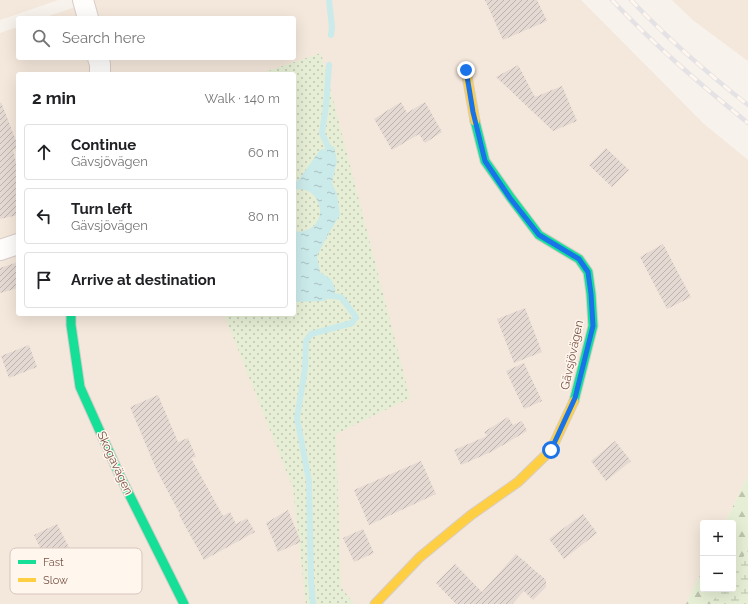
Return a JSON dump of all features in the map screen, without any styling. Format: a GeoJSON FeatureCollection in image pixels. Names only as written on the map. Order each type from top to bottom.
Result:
{"type":"FeatureCollection","features":[{"type":"Feature","properties":{"kind":"street"},"geometry":{"type":"LineString","coordinates":[[83,0],[87,16]]}},
{"type":"Feature","properties":{"kind":"street"},"geometry":{"type":"LineString","coordinates":[[99,60],[100,72]]}},
{"type":"Feature","properties":{"kind":"street","name":"Gävsjövägen"},"geometry":{"type":"LineString","coordinates":[[375,604],[420,557],[471,515],[518,482],[551,450],[575,398],[593,326],[588,272],[579,259],[539,235],[510,198],[485,161],[473,112],[466,70]]}},
{"type":"Feature","properties":{"kind":"street"},"geometry":{"type":"LineString","coordinates":[[0,250],[16,245]]}},
{"type":"Feature","properties":{"kind":"street","name":"Skogavägen"},"geometry":{"type":"LineString","coordinates":[[71,316],[80,387],[120,476],[184,604]]}},
{"type":"Feature","properties":{"kind":"shaded area"},"geometry":{"type":"Polygon","coordinates":[[[0,0],[58,0],[0,20],[0,0]]]}},
{"type":"Feature","properties":{"kind":"shaded area"},"geometry":{"type":"Polygon","coordinates":[[[96,0],[581,0],[704,124],[748,160],[748,475],[726,520],[700,520],[700,575],[686,604],[0,604],[0,33],[16,28],[16,60],[296,60],[296,16],[49,16],[96,0]]]}},
{"type":"Feature","properties":{"kind":"shaded area"},"geometry":{"type":"Polygon","coordinates":[[[672,0],[748,0],[748,61],[694,21],[672,0]]]}},
{"type":"Feature","properties":{"kind":"green space"},"geometry":{"type":"Polygon","coordinates":[[[321,53],[410,398],[336,434],[341,587],[354,604],[306,604],[293,488],[225,316],[296,316],[296,72],[265,72],[321,53]]]}},
{"type":"Feature","properties":{"kind":"green space"},"geometry":{"type":"Polygon","coordinates":[[[748,475],[748,604],[686,604],[700,575],[700,592],[736,592],[736,520],[726,520],[748,475]]]}},
{"type":"Feature","properties":{"kind":"green space"},"geometry":{"type":"Polygon","coordinates":[[[748,550],[748,604],[711,604],[719,592],[736,592],[736,568],[748,550]]]}},
{"type":"Feature","properties":{"kind":"water"},"geometry":{"type":"Polygon","coordinates":[[[334,146],[337,161],[332,183],[337,194],[340,215],[317,256],[320,272],[331,279],[336,291],[325,301],[297,302],[296,231],[307,230],[314,225],[319,219],[320,212],[319,204],[315,197],[310,192],[303,189],[296,190],[296,182],[320,150],[334,146]]]}},
{"type":"Feature","properties":{"kind":"building"},"geometry":{"type":"Polygon","coordinates":[[[485,0],[537,0],[547,21],[503,40],[485,0]]]}},
{"type":"Feature","properties":{"kind":"building"},"geometry":{"type":"Polygon","coordinates":[[[518,65],[535,97],[562,86],[577,121],[553,131],[496,77],[518,65]]]}},
{"type":"Feature","properties":{"kind":"building"},"geometry":{"type":"Polygon","coordinates":[[[1,102],[16,141],[16,149],[13,150],[16,164],[16,215],[0,219],[1,102]]]}},
{"type":"Feature","properties":{"kind":"building"},"geometry":{"type":"Polygon","coordinates":[[[401,102],[407,113],[425,102],[442,132],[425,143],[419,134],[392,150],[374,119],[401,102]]]}},
{"type":"Feature","properties":{"kind":"building"},"geometry":{"type":"Polygon","coordinates":[[[606,148],[629,170],[612,187],[589,165],[606,148]]]}},
{"type":"Feature","properties":{"kind":"building"},"geometry":{"type":"Polygon","coordinates":[[[663,244],[691,297],[667,309],[640,257],[663,244]]]}},
{"type":"Feature","properties":{"kind":"building"},"geometry":{"type":"Polygon","coordinates":[[[16,263],[16,289],[0,293],[0,268],[16,263]]]}},
{"type":"Feature","properties":{"kind":"building"},"geometry":{"type":"Polygon","coordinates":[[[525,308],[542,352],[514,363],[497,319],[525,308]]]}},
{"type":"Feature","properties":{"kind":"building"},"geometry":{"type":"Polygon","coordinates":[[[29,345],[37,367],[9,378],[1,356],[29,345]]]}},
{"type":"Feature","properties":{"kind":"building"},"geometry":{"type":"Polygon","coordinates":[[[524,363],[542,401],[524,409],[506,371],[524,363]]]}},
{"type":"Feature","properties":{"kind":"building"},"geometry":{"type":"Polygon","coordinates":[[[158,395],[178,442],[188,438],[196,457],[191,458],[223,516],[230,512],[236,524],[247,518],[255,532],[204,560],[157,471],[130,407],[158,395]]]}},
{"type":"Feature","properties":{"kind":"building"},"geometry":{"type":"Polygon","coordinates":[[[508,417],[513,425],[522,421],[527,431],[491,452],[461,465],[454,450],[487,436],[484,432],[508,417]]]}},
{"type":"Feature","properties":{"kind":"building"},"geometry":{"type":"Polygon","coordinates":[[[615,441],[631,461],[606,481],[591,461],[615,441]]]}},
{"type":"Feature","properties":{"kind":"building"},"geometry":{"type":"Polygon","coordinates":[[[421,461],[436,494],[369,525],[354,490],[421,461]]]}},
{"type":"Feature","properties":{"kind":"building"},"geometry":{"type":"Polygon","coordinates":[[[288,510],[301,542],[278,552],[266,523],[288,510]]]}},
{"type":"Feature","properties":{"kind":"building"},"geometry":{"type":"Polygon","coordinates":[[[583,514],[597,533],[564,559],[549,539],[583,514]]]}},
{"type":"Feature","properties":{"kind":"building"},"geometry":{"type":"Polygon","coordinates":[[[57,524],[69,548],[40,548],[34,535],[57,524]]]}},
{"type":"Feature","properties":{"kind":"building"},"geometry":{"type":"Polygon","coordinates":[[[363,529],[374,553],[354,562],[343,538],[363,529]]]}},
{"type":"Feature","properties":{"kind":"building"},"geometry":{"type":"Polygon","coordinates":[[[516,554],[546,580],[546,587],[533,600],[524,591],[512,604],[456,604],[436,583],[455,564],[482,592],[516,554]]]}},
{"type":"Feature","properties":{"kind":"waterway"},"geometry":{"type":"LineString","coordinates":[[329,0],[332,27],[331,35]]}},
{"type":"Feature","properties":{"kind":"waterway"},"geometry":{"type":"LineString","coordinates":[[328,147],[322,133],[326,106],[329,65]]}},
{"type":"Feature","properties":{"kind":"waterway"},"geometry":{"type":"LineString","coordinates":[[313,604],[311,581],[309,481],[297,418],[305,369],[306,341],[311,334],[352,323],[356,317],[341,297],[331,296]]}},
{"type":"Feature","properties":{"kind":"railway"},"geometry":{"type":"LineString","coordinates":[[612,0],[644,33],[678,64],[748,123]]}},
{"type":"Feature","properties":{"kind":"railway"},"geometry":{"type":"LineString","coordinates":[[631,0],[688,55],[748,105]]}},
{"type":"Feature","properties":{"kind":"traffic: fast"},"geometry":{"type":"LineString","coordinates":[[475,121],[485,161],[511,198],[539,235],[579,259],[588,272],[593,326],[574,401]]}},
{"type":"Feature","properties":{"kind":"traffic: fast"},"geometry":{"type":"LineString","coordinates":[[71,316],[80,387],[120,476],[184,604]]}},
{"type":"Feature","properties":{"kind":"traffic: slow"},"geometry":{"type":"LineString","coordinates":[[466,70],[475,121]]}},
{"type":"Feature","properties":{"kind":"traffic: slow"},"geometry":{"type":"LineString","coordinates":[[375,604],[420,557],[471,515],[518,482],[551,450],[574,401]]}},
{"type":"Feature","properties":{"kind":"route"},"geometry":{"type":"LineString","coordinates":[[466,70],[473,112],[485,161],[510,198],[539,235],[579,259],[588,272],[593,326],[575,398],[551,450]]}}]}
